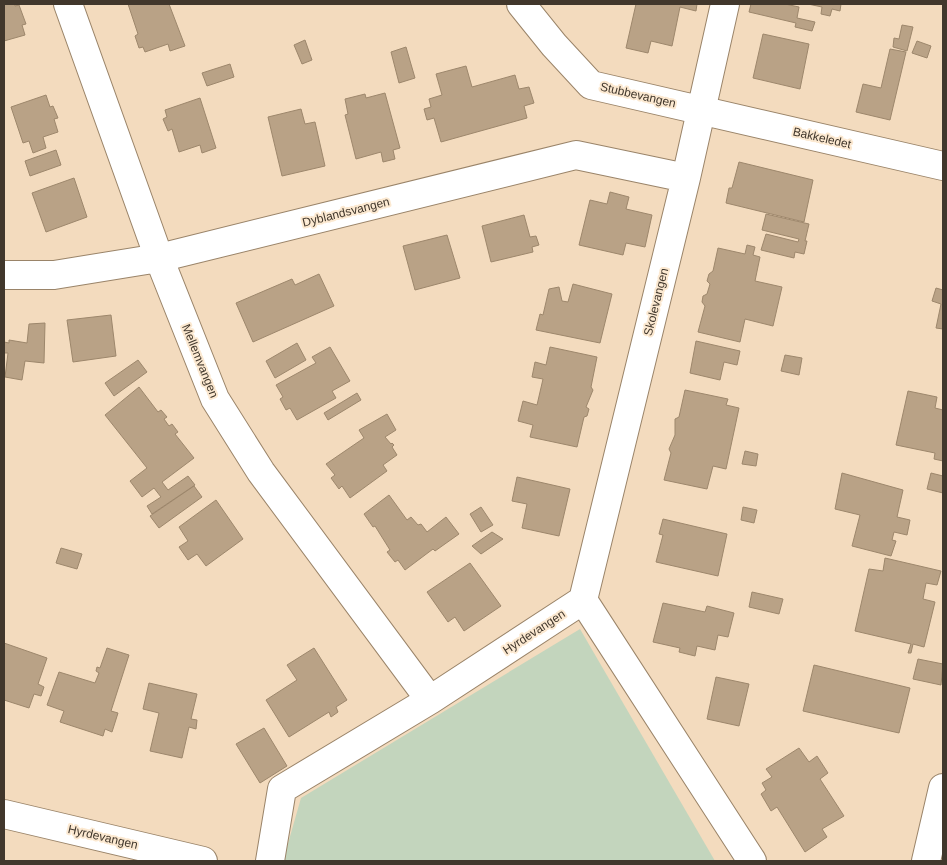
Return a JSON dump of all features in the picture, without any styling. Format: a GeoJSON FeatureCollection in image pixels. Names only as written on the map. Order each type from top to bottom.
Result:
{"type":"FeatureCollection","features":[{"type":"Feature","properties":{"kind":"street","name":"Mellemvangen"},"geometry":{"type":"LineString","coordinates":[[68,4],[159,258],[215,399],[261,472],[430,700]]}},
{"type":"Feature","properties":{"kind":"street","name":"Stubbevangen"},"geometry":{"type":"LineString","coordinates":[[521,4],[554,45],[591,85],[701,110]]}},
{"type":"Feature","properties":{"kind":"street","name":"Skolevangen"},"geometry":{"type":"LineString","coordinates":[[583,600],[686,178],[725,4]]}},
{"type":"Feature","properties":{"kind":"street","name":"Bakkeledet"},"geometry":{"type":"LineString","coordinates":[[701,110],[943,166]]}},
{"type":"Feature","properties":{"kind":"street","name":"Dyblandsvangen"},"geometry":{"type":"LineString","coordinates":[[4,275],[54,276],[159,258],[576,155],[686,178]]}},
{"type":"Feature","properties":{"kind":"street","name":"Hyrdevangen"},"geometry":{"type":"LineString","coordinates":[[270,861],[282,789],[430,700],[583,600]]}},
{"type":"Feature","properties":{"kind":"street"},"geometry":{"type":"LineString","coordinates":[[583,600],[752,861]]}},
{"type":"Feature","properties":{"kind":"street"},"geometry":{"type":"LineString","coordinates":[[926,861],[943,788]]}},
{"type":"Feature","properties":{"kind":"street","name":"Hyrdevangen"},"geometry":{"type":"LineString","coordinates":[[4,814],[203,861]]}},
{"type":"Feature","properties":{"kind":"green space"},"geometry":{"type":"Polygon","coordinates":[[[580,629],[715,861],[283,861],[301,798],[580,629]]]}},
{"type":"Feature","properties":{"kind":"building"},"geometry":{"type":"Polygon","coordinates":[[[4,4],[19,5],[26,24],[22,25],[25,35],[4,41],[4,4]]]}},
{"type":"Feature","properties":{"kind":"building"},"geometry":{"type":"Polygon","coordinates":[[[128,4],[169,4],[185,46],[170,51],[168,44],[145,52],[143,47],[139,48],[135,36],[138,34],[128,4]]]}},
{"type":"Feature","properties":{"kind":"building"},"geometry":{"type":"Polygon","coordinates":[[[636,4],[697,4],[696,11],[680,7],[672,46],[651,41],[648,53],[626,48],[636,4]]]}},
{"type":"Feature","properties":{"kind":"building"},"geometry":{"type":"Polygon","coordinates":[[[751,4],[785,4],[799,7],[797,18],[815,22],[812,31],[795,27],[796,23],[749,12],[751,4]]]}},
{"type":"Feature","properties":{"kind":"building"},"geometry":{"type":"Polygon","coordinates":[[[808,4],[841,4],[840,11],[832,9],[830,16],[821,14],[822,7],[808,4]]]}},
{"type":"Feature","properties":{"kind":"building"},"geometry":{"type":"Polygon","coordinates":[[[902,25],[913,27],[907,51],[893,47],[894,38],[899,39],[902,25]]]}},
{"type":"Feature","properties":{"kind":"building"},"geometry":{"type":"Polygon","coordinates":[[[763,34],[809,44],[800,89],[753,78],[763,34]]]}},
{"type":"Feature","properties":{"kind":"building"},"geometry":{"type":"Polygon","coordinates":[[[305,40],[312,60],[302,64],[294,45],[305,40]]]}},
{"type":"Feature","properties":{"kind":"building"},"geometry":{"type":"Polygon","coordinates":[[[917,41],[931,46],[927,58],[912,53],[917,41]]]}},
{"type":"Feature","properties":{"kind":"building"},"geometry":{"type":"Polygon","coordinates":[[[406,47],[415,78],[399,83],[391,52],[406,47]]]}},
{"type":"Feature","properties":{"kind":"building"},"geometry":{"type":"Polygon","coordinates":[[[890,49],[906,52],[890,120],[856,112],[863,84],[881,88],[890,49]]]}},
{"type":"Feature","properties":{"kind":"building"},"geometry":{"type":"Polygon","coordinates":[[[230,64],[234,77],[207,86],[202,73],[230,64]]]}},
{"type":"Feature","properties":{"kind":"building"},"geometry":{"type":"Polygon","coordinates":[[[466,66],[472,87],[515,75],[519,89],[529,87],[534,103],[524,106],[527,118],[441,142],[434,118],[427,120],[424,109],[431,107],[429,99],[442,95],[436,74],[466,66]]]}},
{"type":"Feature","properties":{"kind":"building"},"geometry":{"type":"Polygon","coordinates":[[[385,93],[400,148],[393,150],[395,159],[383,162],[381,152],[356,159],[345,115],[348,114],[345,99],[365,94],[366,98],[385,93]]]}},
{"type":"Feature","properties":{"kind":"building"},"geometry":{"type":"Polygon","coordinates":[[[46,95],[50,107],[53,106],[58,118],[54,119],[58,132],[43,137],[46,148],[33,153],[29,141],[23,143],[11,107],[46,95]]]}},
{"type":"Feature","properties":{"kind":"building"},"geometry":{"type":"Polygon","coordinates":[[[200,98],[216,148],[202,153],[200,145],[179,152],[172,129],[168,131],[163,119],[167,117],[165,110],[200,98]]]}},
{"type":"Feature","properties":{"kind":"building"},"geometry":{"type":"Polygon","coordinates":[[[301,109],[305,124],[315,122],[325,166],[282,176],[268,117],[301,109]]]}},
{"type":"Feature","properties":{"kind":"building"},"geometry":{"type":"Polygon","coordinates":[[[56,150],[61,165],[30,176],[25,161],[56,150]]]}},
{"type":"Feature","properties":{"kind":"building"},"geometry":{"type":"Polygon","coordinates":[[[739,162],[813,180],[804,222],[726,203],[729,188],[732,188],[739,162]]]}},
{"type":"Feature","properties":{"kind":"building"},"geometry":{"type":"Polygon","coordinates":[[[74,178],[87,217],[46,232],[32,193],[74,178]]]}},
{"type":"Feature","properties":{"kind":"building"},"geometry":{"type":"Polygon","coordinates":[[[610,192],[629,197],[626,209],[652,215],[645,247],[626,243],[623,255],[579,245],[590,200],[607,204],[610,192]]]}},
{"type":"Feature","properties":{"kind":"building"},"geometry":{"type":"Polygon","coordinates":[[[766,214],[809,224],[804,254],[795,252],[794,258],[761,250],[766,234],[798,242],[799,239],[762,230],[766,214]]]}},
{"type":"Feature","properties":{"kind":"building"},"geometry":{"type":"Polygon","coordinates":[[[524,215],[530,237],[536,236],[539,245],[532,247],[533,252],[491,262],[482,226],[524,215]]]}},
{"type":"Feature","properties":{"kind":"building"},"geometry":{"type":"Polygon","coordinates":[[[447,235],[460,278],[415,290],[403,246],[447,235]]]}},
{"type":"Feature","properties":{"kind":"building"},"geometry":{"type":"Polygon","coordinates":[[[747,245],[755,247],[753,255],[760,257],[755,281],[782,287],[773,326],[745,319],[740,342],[698,332],[705,306],[702,302],[703,296],[707,294],[710,284],[707,281],[709,274],[713,271],[718,248],[745,254],[747,245]]]}},
{"type":"Feature","properties":{"kind":"building"},"geometry":{"type":"Polygon","coordinates":[[[319,274],[334,306],[253,342],[236,303],[292,279],[295,285],[319,274]]]}},
{"type":"Feature","properties":{"kind":"building"},"geometry":{"type":"Polygon","coordinates":[[[573,284],[612,294],[600,343],[536,330],[540,314],[543,315],[549,289],[559,287],[562,301],[568,302],[573,284]]]}},
{"type":"Feature","properties":{"kind":"building"},"geometry":{"type":"Polygon","coordinates":[[[936,288],[943,290],[943,329],[936,328],[941,304],[932,301],[936,288]]]}},
{"type":"Feature","properties":{"kind":"building"},"geometry":{"type":"Polygon","coordinates":[[[111,315],[116,356],[73,362],[67,320],[111,315]]]}},
{"type":"Feature","properties":{"kind":"building"},"geometry":{"type":"Polygon","coordinates":[[[45,323],[44,363],[25,361],[22,380],[5,377],[8,353],[4,353],[4,342],[9,343],[9,340],[27,343],[29,324],[45,323]]]}},
{"type":"Feature","properties":{"kind":"building"},"geometry":{"type":"Polygon","coordinates":[[[696,341],[740,351],[737,365],[724,362],[720,380],[690,373],[696,341]]]}},
{"type":"Feature","properties":{"kind":"building"},"geometry":{"type":"Polygon","coordinates":[[[297,343],[306,360],[275,378],[266,361],[297,343]]]}},
{"type":"Feature","properties":{"kind":"building"},"geometry":{"type":"Polygon","coordinates":[[[330,347],[350,381],[332,391],[336,398],[297,420],[290,408],[286,410],[280,399],[283,397],[276,385],[316,363],[312,357],[330,347]]]}},
{"type":"Feature","properties":{"kind":"building"},"geometry":{"type":"Polygon","coordinates":[[[550,347],[597,357],[591,387],[593,390],[586,407],[589,409],[587,416],[584,417],[577,447],[530,437],[533,425],[518,421],[523,401],[537,405],[543,379],[532,377],[535,362],[546,365],[550,347]]]}},
{"type":"Feature","properties":{"kind":"building"},"geometry":{"type":"Polygon","coordinates":[[[785,355],[802,358],[799,375],[781,371],[785,355]]]}},
{"type":"Feature","properties":{"kind":"building"},"geometry":{"type":"Polygon","coordinates":[[[138,360],[147,372],[114,396],[105,383],[138,360]]]}},
{"type":"Feature","properties":{"kind":"building"},"geometry":{"type":"Polygon","coordinates":[[[139,387],[158,412],[161,410],[167,417],[164,419],[169,426],[172,424],[178,432],[175,434],[194,458],[162,482],[168,490],[188,476],[195,485],[152,514],[147,506],[161,497],[154,488],[142,497],[130,481],[147,468],[105,415],[139,387]]]}},
{"type":"Feature","properties":{"kind":"building"},"geometry":{"type":"Polygon","coordinates":[[[685,390],[728,399],[726,405],[739,408],[726,469],[713,466],[707,489],[664,480],[671,453],[669,449],[675,435],[675,419],[679,417],[685,390]]]}},
{"type":"Feature","properties":{"kind":"building"},"geometry":{"type":"Polygon","coordinates":[[[908,391],[937,397],[935,408],[943,410],[943,461],[934,459],[935,453],[896,445],[908,391]]]}},
{"type":"Feature","properties":{"kind":"building"},"geometry":{"type":"Polygon","coordinates":[[[357,393],[361,400],[328,420],[324,413],[357,393]]]}},
{"type":"Feature","properties":{"kind":"building"},"geometry":{"type":"Polygon","coordinates":[[[387,414],[396,430],[385,437],[394,445],[392,447],[397,455],[383,465],[387,471],[350,498],[342,486],[339,489],[331,478],[335,475],[326,464],[364,438],[359,430],[387,414]]]}},
{"type":"Feature","properties":{"kind":"building"},"geometry":{"type":"Polygon","coordinates":[[[745,451],[758,454],[756,466],[742,464],[745,451]]]}},
{"type":"Feature","properties":{"kind":"building"},"geometry":{"type":"Polygon","coordinates":[[[842,473],[903,490],[897,517],[910,520],[907,535],[894,532],[892,540],[896,541],[891,556],[852,546],[860,515],[835,509],[842,473]]]}},
{"type":"Feature","properties":{"kind":"building"},"geometry":{"type":"Polygon","coordinates":[[[931,473],[943,476],[943,493],[927,489],[931,473]]]}},
{"type":"Feature","properties":{"kind":"building"},"geometry":{"type":"Polygon","coordinates":[[[517,477],[570,489],[559,536],[522,528],[527,504],[512,501],[517,477]]]}},
{"type":"Feature","properties":{"kind":"building"},"geometry":{"type":"Polygon","coordinates":[[[194,486],[202,497],[159,528],[150,516],[194,486]]]}},
{"type":"Feature","properties":{"kind":"building"},"geometry":{"type":"Polygon","coordinates":[[[389,495],[407,520],[411,517],[418,525],[421,524],[427,532],[446,517],[459,534],[435,551],[433,549],[405,570],[398,560],[395,562],[387,552],[390,550],[375,526],[373,527],[364,514],[389,495]]]}},
{"type":"Feature","properties":{"kind":"building"},"geometry":{"type":"Polygon","coordinates":[[[216,500],[243,539],[206,566],[197,554],[188,560],[179,547],[188,541],[179,527],[216,500]]]}},
{"type":"Feature","properties":{"kind":"building"},"geometry":{"type":"Polygon","coordinates":[[[481,507],[493,525],[481,532],[470,514],[481,507]]]}},
{"type":"Feature","properties":{"kind":"building"},"geometry":{"type":"Polygon","coordinates":[[[743,507],[757,510],[754,523],[741,520],[743,507]]]}},
{"type":"Feature","properties":{"kind":"building"},"geometry":{"type":"Polygon","coordinates":[[[663,519],[727,534],[718,576],[656,562],[663,535],[659,534],[663,519]]]}},
{"type":"Feature","properties":{"kind":"building"},"geometry":{"type":"Polygon","coordinates":[[[492,532],[503,539],[481,554],[472,546],[492,532]]]}},
{"type":"Feature","properties":{"kind":"building"},"geometry":{"type":"Polygon","coordinates":[[[61,548],[82,554],[77,569],[56,563],[61,548]]]}},
{"type":"Feature","properties":{"kind":"building"},"geometry":{"type":"Polygon","coordinates":[[[885,558],[941,571],[937,585],[926,583],[923,599],[935,602],[924,647],[913,644],[911,653],[908,653],[911,644],[855,631],[869,569],[883,571],[885,558]]]}},
{"type":"Feature","properties":{"kind":"building"},"geometry":{"type":"Polygon","coordinates":[[[470,563],[501,606],[464,631],[455,617],[448,622],[427,592],[470,563]]]}},
{"type":"Feature","properties":{"kind":"building"},"geometry":{"type":"Polygon","coordinates":[[[752,592],[783,599],[779,614],[749,607],[752,592]]]}},
{"type":"Feature","properties":{"kind":"building"},"geometry":{"type":"Polygon","coordinates":[[[663,603],[705,612],[707,606],[734,613],[728,637],[718,635],[715,650],[697,646],[695,656],[679,652],[680,648],[653,642],[663,603]]]}},
{"type":"Feature","properties":{"kind":"building"},"geometry":{"type":"Polygon","coordinates":[[[4,643],[47,658],[38,684],[44,687],[41,696],[34,694],[29,708],[4,700],[4,643]]]}},
{"type":"Feature","properties":{"kind":"building"},"geometry":{"type":"Polygon","coordinates":[[[107,648],[129,655],[111,711],[118,713],[112,732],[105,729],[103,736],[60,722],[64,711],[47,705],[59,672],[95,683],[99,673],[96,671],[97,667],[100,668],[107,648]]]}},
{"type":"Feature","properties":{"kind":"building"},"geometry":{"type":"Polygon","coordinates":[[[314,648],[347,700],[336,707],[338,712],[331,717],[329,712],[289,737],[266,700],[297,680],[287,665],[314,648]]]}},
{"type":"Feature","properties":{"kind":"building"},"geometry":{"type":"Polygon","coordinates":[[[918,659],[943,664],[941,685],[913,679],[918,659]]]}},
{"type":"Feature","properties":{"kind":"building"},"geometry":{"type":"Polygon","coordinates":[[[814,665],[910,688],[899,733],[803,711],[814,665]]]}},
{"type":"Feature","properties":{"kind":"building"},"geometry":{"type":"Polygon","coordinates":[[[716,677],[749,684],[739,726],[707,719],[716,677]]]}},
{"type":"Feature","properties":{"kind":"building"},"geometry":{"type":"Polygon","coordinates":[[[149,683],[197,694],[191,719],[197,720],[196,729],[189,727],[182,758],[150,751],[159,713],[143,709],[149,683]]]}},
{"type":"Feature","properties":{"kind":"building"},"geometry":{"type":"Polygon","coordinates":[[[264,728],[287,766],[260,783],[236,744],[264,728]]]}},
{"type":"Feature","properties":{"kind":"building"},"geometry":{"type":"Polygon","coordinates":[[[799,748],[809,762],[817,756],[828,773],[820,779],[844,816],[822,829],[827,837],[805,852],[777,807],[771,811],[761,794],[766,790],[762,783],[772,777],[766,769],[799,748]]]}}]}
